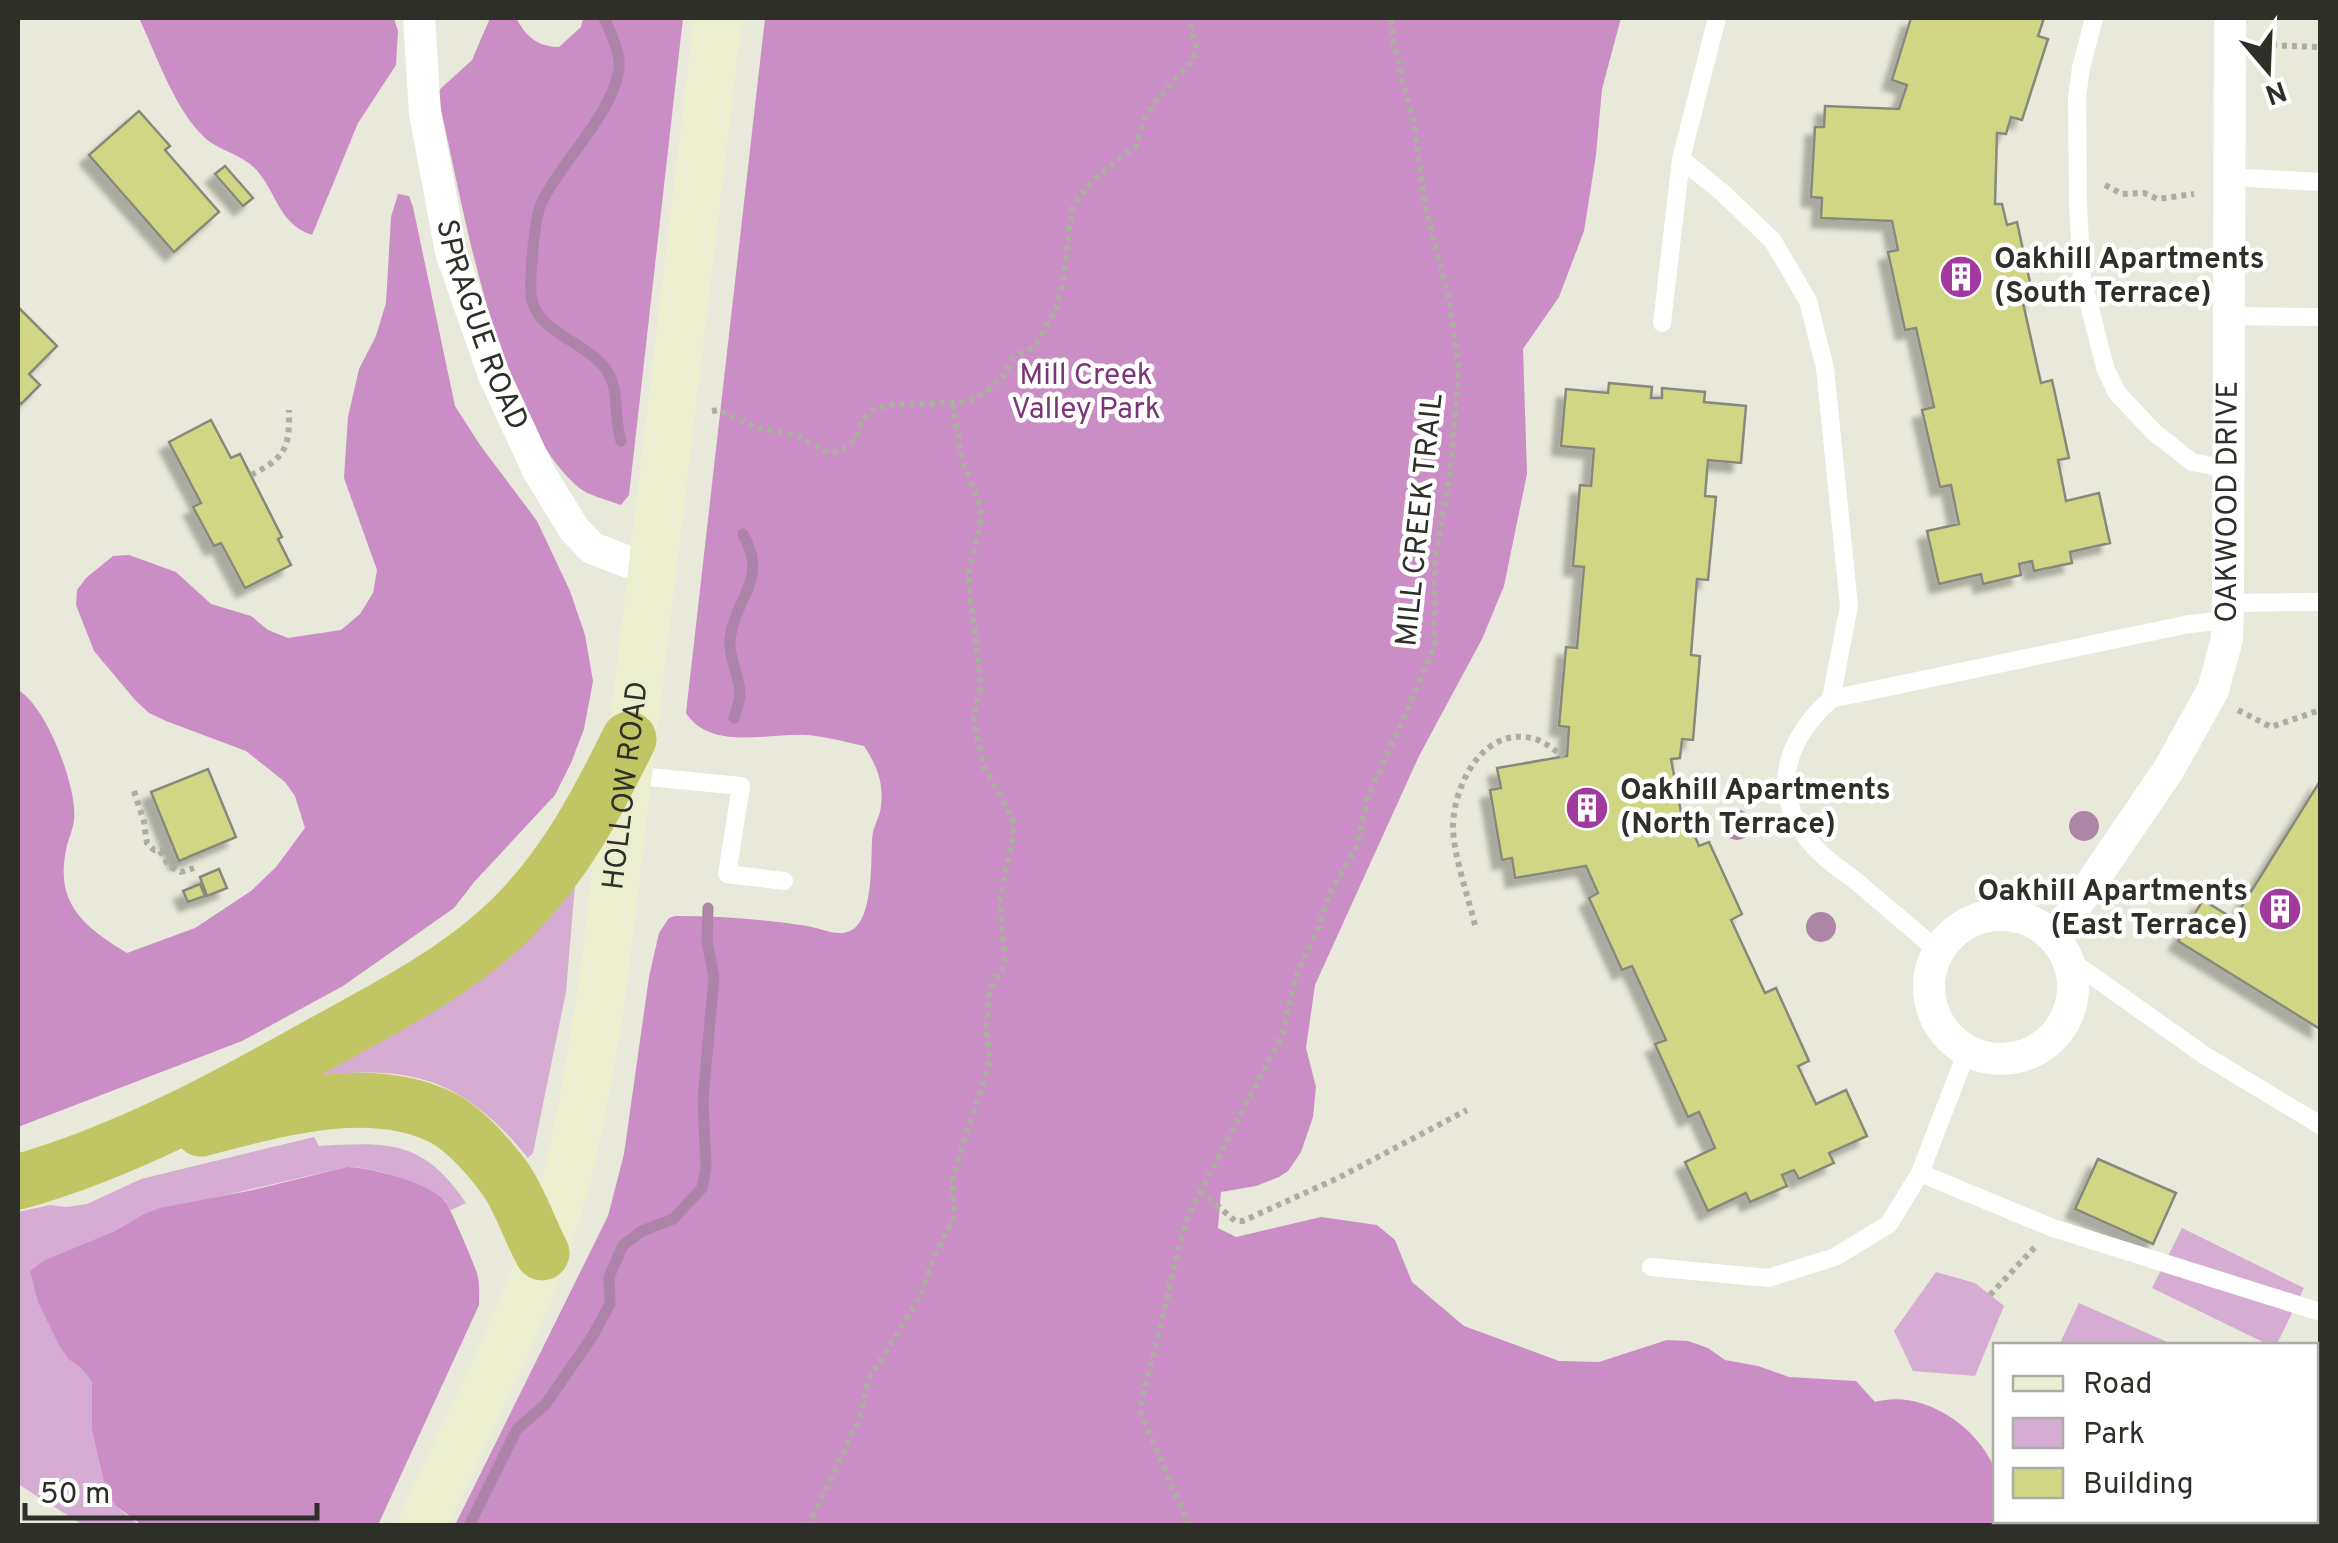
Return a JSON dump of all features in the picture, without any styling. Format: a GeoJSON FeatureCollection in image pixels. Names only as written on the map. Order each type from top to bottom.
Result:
{"type":"FeatureCollection","features":[{"type":"Feature","properties":{"kind":"highway"},"geometry":{"type":"LineString","coordinates":[[107,1153],[309,1051],[459,963],[512,918],[556,869],[628,757]]}},
{"type":"Feature","properties":{"kind":"highway"},"geometry":{"type":"LineString","coordinates":[[18,1182],[107,1153],[288,1109],[349,1101],[398,1104],[444,1118],[476,1144],[506,1180],[542,1253]]}},
{"type":"Feature","properties":{"kind":"main road","name":"HOLLOW ROAD"},"geometry":{"type":"LineString","coordinates":[[421,1526],[542,1253],[567,1175],[588,1076],[602,992],[718,18]]}},
{"type":"Feature","properties":{"kind":"street","name":"SPRAGUE ROAD"},"geometry":{"type":"LineString","coordinates":[[419,18],[426,113],[451,252],[494,376],[539,472],[574,529],[592,548],[652,571]]}},
{"type":"Feature","properties":{"kind":"street","name":"OAKWOOD DRIVE"},"geometry":{"type":"LineString","coordinates":[[2061,948],[2214,690],[2222,665],[2228,612],[2230,31]]}},
{"type":"Feature","properties":{"kind":"street"},"geometry":{"type":"LineString","coordinates":[[1994,915],[2016,916],[2037,924],[2061,948],[2072,977],[2072,996],[2057,1033],[2042,1046],[2005,1060],[1986,1058],[1966,1051],[1948,1037],[1935,1018],[1928,996],[1930,972],[1938,951],[1952,933],[1971,921],[1994,915]]}},
{"type":"Feature","properties":{"kind":"lane"},"geometry":{"type":"LineString","coordinates":[[1662,323],[1682,160],[1718,18]]}},
{"type":"Feature","properties":{"kind":"lane"},"geometry":{"type":"LineString","coordinates":[[2094,18],[2078,97],[2078,206],[2082,278],[2106,370],[2117,393],[2177,452],[2192,462],[2228,469]]}},
{"type":"Feature","properties":{"kind":"lane"},"geometry":{"type":"LineString","coordinates":[[1682,160],[1723,192],[1773,241],[1808,301],[1825,368],[1849,606],[1831,700]]}},
{"type":"Feature","properties":{"kind":"lane"},"geometry":{"type":"LineString","coordinates":[[2230,177],[2320,182]]}},
{"type":"Feature","properties":{"kind":"lane"},"geometry":{"type":"LineString","coordinates":[[2229,316],[2320,316]]}},
{"type":"Feature","properties":{"kind":"lane"},"geometry":{"type":"LineString","coordinates":[[1938,951],[1810,844],[1793,816],[1786,784],[1791,751],[1806,722],[1831,700],[2189,624],[2228,612],[2320,602]]}},
{"type":"Feature","properties":{"kind":"lane"},"geometry":{"type":"LineString","coordinates":[[628,757],[741,786],[727,874],[784,881]]}},
{"type":"Feature","properties":{"kind":"lane"},"geometry":{"type":"LineString","coordinates":[[2061,948],[2204,1055],[2320,1126]]}},
{"type":"Feature","properties":{"kind":"lane"},"geometry":{"type":"LineString","coordinates":[[1651,1267],[1768,1278],[1835,1257],[1889,1224],[1920,1173],[1966,1051]]}},
{"type":"Feature","properties":{"kind":"lane"},"geometry":{"type":"LineString","coordinates":[[1920,1173],[2053,1228],[2320,1312]]}},
{"type":"Feature","properties":{"kind":"path"},"geometry":{"type":"LineString","coordinates":[[670,414],[718,410],[755,427],[798,436],[829,453],[848,448],[871,411],[886,405],[968,402],[987,391],[1004,375],[1013,358],[1034,346],[1060,298],[1071,212],[1092,182],[1136,146],[1155,102],[1193,60],[1196,44],[1188,18]]}},
{"type":"Feature","properties":{"kind":"path","name":"MILL CREEK TRAIL"},"geometry":{"type":"LineString","coordinates":[[1190,1526],[1141,1414],[1141,1394],[1153,1359],[1180,1239],[1200,1191],[1283,1034],[1296,976],[1319,928],[1328,894],[1356,848],[1368,800],[1435,646],[1435,558],[1450,474],[1460,371],[1449,299],[1425,205],[1414,124],[1391,18]]}},
{"type":"Feature","properties":{"kind":"path"},"geometry":{"type":"LineString","coordinates":[[2230,31],[2320,47]]}},
{"type":"Feature","properties":{"kind":"path"},"geometry":{"type":"LineString","coordinates":[[2144,193],[2158,199]]}},
{"type":"Feature","properties":{"kind":"path"},"geometry":{"type":"LineString","coordinates":[[808,1526],[859,1420],[869,1378],[920,1296],[955,1215],[952,1183],[990,1060],[986,1030],[990,989],[1006,964],[999,916],[1013,819],[984,766],[973,720],[980,676],[968,576],[980,505],[962,460],[952,404]]}},
{"type":"Feature","properties":{"kind":"path"},"geometry":{"type":"LineString","coordinates":[[251,475],[277,462],[290,439],[289,410]]}},
{"type":"Feature","properties":{"kind":"path"},"geometry":{"type":"LineString","coordinates":[[2214,690],[2246,716],[2270,727],[2320,710]]}},
{"type":"Feature","properties":{"kind":"path"},"geometry":{"type":"LineString","coordinates":[[1475,924],[1453,826],[1460,790],[1473,760],[1492,744],[1514,738],[1536,739],[1564,757]]}},
{"type":"Feature","properties":{"kind":"path"},"geometry":{"type":"LineString","coordinates":[[134,791],[147,844],[154,850],[174,849]]}},
{"type":"Feature","properties":{"kind":"path"},"geometry":{"type":"LineString","coordinates":[[160,850],[169,866],[181,872],[194,868]]}},
{"type":"Feature","properties":{"kind":"path"},"geometry":{"type":"LineString","coordinates":[[1200,1191],[1235,1222],[1243,1221],[1338,1178],[1467,1110]]}},
{"type":"Feature","properties":{"kind":"path"},"geometry":{"type":"LineString","coordinates":[[1990,1295],[2053,1228]]}},
{"type":"Feature","properties":{"kind":"green space"},"geometry":{"type":"Polygon","coordinates":[[[139,18],[394,18],[398,31],[396,65],[358,123],[312,235],[286,217],[253,166],[207,140],[191,122],[139,18]]]}},
{"type":"Feature","properties":{"kind":"green space"},"geometry":{"type":"Polygon","coordinates":[[[490,18],[516,18],[533,39],[559,47],[581,27],[583,18],[683,18],[629,495],[621,505],[578,487],[549,454],[525,411],[486,303],[437,92],[472,60],[490,18]]]}},
{"type":"Feature","properties":{"kind":"green space","name":"Mill Creek Valley Park"},"geometry":{"type":"Polygon","coordinates":[[[765,18],[1621,18],[1602,89],[1584,231],[1559,297],[1523,349],[1527,474],[1504,586],[1482,639],[1419,756],[1315,985],[1306,1048],[1316,1087],[1313,1117],[1301,1152],[1279,1177],[1221,1192],[1218,1228],[1236,1237],[1321,1217],[1377,1225],[1395,1240],[1412,1282],[1464,1326],[1559,1361],[1599,1362],[1667,1340],[1688,1341],[1725,1360],[1789,1377],[1856,1381],[1875,1402],[1910,1400],[1927,1405],[1973,1436],[1993,1467],[1993,1523],[2115,1525],[455,1525],[608,1216],[624,1154],[649,977],[659,933],[669,918],[725,917],[835,933],[852,930],[864,914],[872,837],[882,794],[877,769],[864,746],[808,735],[726,736],[697,725],[686,713],[765,18]]]}},
{"type":"Feature","properties":{"kind":"green space"},"geometry":{"type":"Polygon","coordinates":[[[398,194],[409,196],[413,207],[455,406],[537,521],[570,591],[585,635],[593,681],[584,729],[571,763],[555,795],[454,908],[343,986],[242,1041],[18,1127],[18,690],[39,712],[65,769],[74,820],[66,850],[65,885],[76,912],[98,934],[127,953],[195,928],[251,891],[276,867],[305,828],[295,796],[285,782],[246,751],[166,721],[136,701],[94,651],[76,605],[77,590],[113,556],[129,555],[176,572],[211,604],[251,616],[268,630],[288,638],[341,630],[360,614],[373,593],[377,570],[344,478],[348,417],[359,369],[376,336],[386,303],[391,217],[398,194]]]}},
{"type":"Feature","properties":{"kind":"green space"},"geometry":{"type":"Polygon","coordinates":[[[575,885],[566,992],[533,1153],[528,1158],[482,1111],[435,1083],[381,1073],[315,1076],[575,885]]]}},
{"type":"Feature","properties":{"kind":"green space"},"geometry":{"type":"Polygon","coordinates":[[[314,1137],[319,1146],[366,1144],[403,1149],[435,1167],[466,1203],[449,1211],[445,1200],[410,1183],[385,1173],[347,1167],[144,1214],[113,1232],[68,1359],[92,1382],[92,1430],[116,1506],[140,1526],[83,1525],[18,1484],[18,1212],[50,1205],[87,1204],[141,1179],[314,1137]]]}},
{"type":"Feature","properties":{"kind":"green space"},"geometry":{"type":"Polygon","coordinates":[[[347,1167],[398,1177],[444,1200],[479,1285],[479,1305],[378,1525],[142,1525],[116,1506],[107,1494],[92,1430],[92,1382],[59,1345],[38,1302],[30,1271],[43,1261],[160,1208],[347,1167]]]}},
{"type":"Feature","properties":{"kind":"green space"},"geometry":{"type":"Polygon","coordinates":[[[2182,1228],[2304,1288],[2277,1343],[2265,1343],[2152,1288],[2182,1228]]]}},
{"type":"Feature","properties":{"kind":"green space"},"geometry":{"type":"Polygon","coordinates":[[[1936,1272],[1975,1283],[2004,1306],[1975,1376],[1913,1371],[1894,1331],[1936,1272]]]}},
{"type":"Feature","properties":{"kind":"green space"},"geometry":{"type":"Polygon","coordinates":[[[2079,1303],[2169,1343],[2060,1343],[2079,1303]]]}},
{"type":"Feature","properties":{"kind":"building","name":"Oakhill Apartments (South Terrace)"},"geometry":{"type":"Polygon","coordinates":[[[1911,18],[2044,18],[2038,36],[2048,39],[2022,120],[2011,117],[2006,134],[1997,133],[1995,204],[2002,204],[2007,225],[2017,222],[2034,301],[2023,303],[2041,383],[2052,380],[2069,458],[2058,460],[2066,501],[2099,493],[2110,543],[2070,552],[2072,563],[2034,571],[2032,561],[2019,564],[2021,575],[1983,584],[1981,574],[1939,584],[1927,531],[1959,524],[1951,485],[1940,487],[1922,410],[1934,407],[1916,328],[1905,330],[1888,252],[1898,250],[1892,221],[1821,218],[1822,198],[1811,197],[1815,127],[1824,127],[1825,106],[1899,109],[1907,85],[1892,80],[1911,18]]]}},
{"type":"Feature","properties":{"kind":"building"},"geometry":{"type":"Polygon","coordinates":[[[139,111],[170,146],[165,150],[219,212],[174,252],[89,155],[139,111]]]}},
{"type":"Feature","properties":{"kind":"building"},"geometry":{"type":"Polygon","coordinates":[[[225,166],[253,198],[243,206],[215,174],[225,166]]]}},
{"type":"Feature","properties":{"kind":"building"},"geometry":{"type":"Polygon","coordinates":[[[18,307],[57,346],[29,374],[40,385],[21,404],[18,401],[18,307]]]}},
{"type":"Feature","properties":{"kind":"building","name":"Oakhill Apartments (North Terrace)"},"geometry":{"type":"Polygon","coordinates":[[[1609,383],[1652,387],[1651,398],[1662,398],[1662,388],[1705,392],[1704,402],[1746,406],[1741,463],[1708,460],[1705,496],[1716,497],[1708,580],[1697,579],[1691,655],[1700,656],[1693,740],[1682,739],[1680,758],[1671,759],[1684,828],[1691,827],[1699,846],[1709,842],[1742,914],[1731,920],[1765,993],[1776,988],[1809,1061],[1798,1066],[1816,1104],[1846,1090],[1867,1136],[1829,1153],[1834,1163],[1799,1179],[1794,1170],[1782,1175],[1787,1186],[1750,1202],[1746,1193],[1708,1211],[1685,1162],[1715,1148],[1699,1112],[1688,1117],[1655,1044],[1666,1040],[1632,966],[1622,970],[1589,898],[1598,893],[1586,866],[1515,878],[1512,858],[1502,860],[1490,790],[1501,788],[1497,768],[1567,756],[1569,727],[1559,726],[1566,647],[1577,648],[1584,567],[1573,566],[1580,485],[1591,486],[1594,449],[1561,446],[1566,389],[1608,393],[1609,383]]]}},
{"type":"Feature","properties":{"kind":"building"},"geometry":{"type":"Polygon","coordinates":[[[211,420],[231,458],[240,454],[282,537],[278,539],[291,565],[245,588],[221,543],[214,546],[193,507],[201,503],[169,442],[211,420]]]}},
{"type":"Feature","properties":{"kind":"building"},"geometry":{"type":"Polygon","coordinates":[[[208,769],[236,837],[179,861],[151,792],[208,769]]]}},
{"type":"Feature","properties":{"kind":"building","name":"Oakhill Apartments (East Terrace)"},"geometry":{"type":"Polygon","coordinates":[[[2320,781],[2320,1029],[2178,941],[2203,900],[2234,919],[2320,781]]]}},
{"type":"Feature","properties":{"kind":"building"},"geometry":{"type":"Polygon","coordinates":[[[219,869],[227,888],[207,896],[200,877],[219,869]]]}},
{"type":"Feature","properties":{"kind":"building"},"geometry":{"type":"Polygon","coordinates":[[[200,884],[205,896],[188,902],[183,891],[200,884]]]}},
{"type":"Feature","properties":{"kind":"building"},"geometry":{"type":"Polygon","coordinates":[[[2098,1159],[2176,1193],[2153,1244],[2075,1209],[2098,1159]]]}},
{"type":"Feature","properties":{"kind":"building"},"geometry":{"type":"Polygon","coordinates":[[[2230,1523],[2269,1526],[2231,1526],[2230,1523]]]}},
{"type":"Feature","properties":{"kind":"waterway"},"geometry":{"type":"LineString","coordinates":[[604,18],[618,56],[615,86],[539,209],[531,294],[542,319],[589,353],[609,374],[621,441]]}},
{"type":"Feature","properties":{"kind":"waterway"},"geometry":{"type":"LineString","coordinates":[[734,718],[740,694],[730,639],[753,564],[743,534]]}},
{"type":"Feature","properties":{"kind":"waterway"},"geometry":{"type":"LineString","coordinates":[[469,1526],[517,1429],[545,1405],[592,1337],[610,1304],[609,1277],[623,1245],[642,1231],[673,1219],[702,1188],[706,1167],[703,1099],[714,977],[707,942],[708,908]]}},
{"type":"Feature","properties":{"kind":"place","name":"Oakhill Apartments (South Terrace)"},"geometry":{"type":"Point","coordinates":[1961,277]}},
{"type":"Feature","properties":{"kind":"place","name":"Oakhill Apartments (North Terrace)"},"geometry":{"type":"Point","coordinates":[1587,808]}},
{"type":"Feature","properties":{"kind":"place","name":"Oakhill Apartments (East Terrace)"},"geometry":{"type":"Point","coordinates":[2280,909]}}]}
